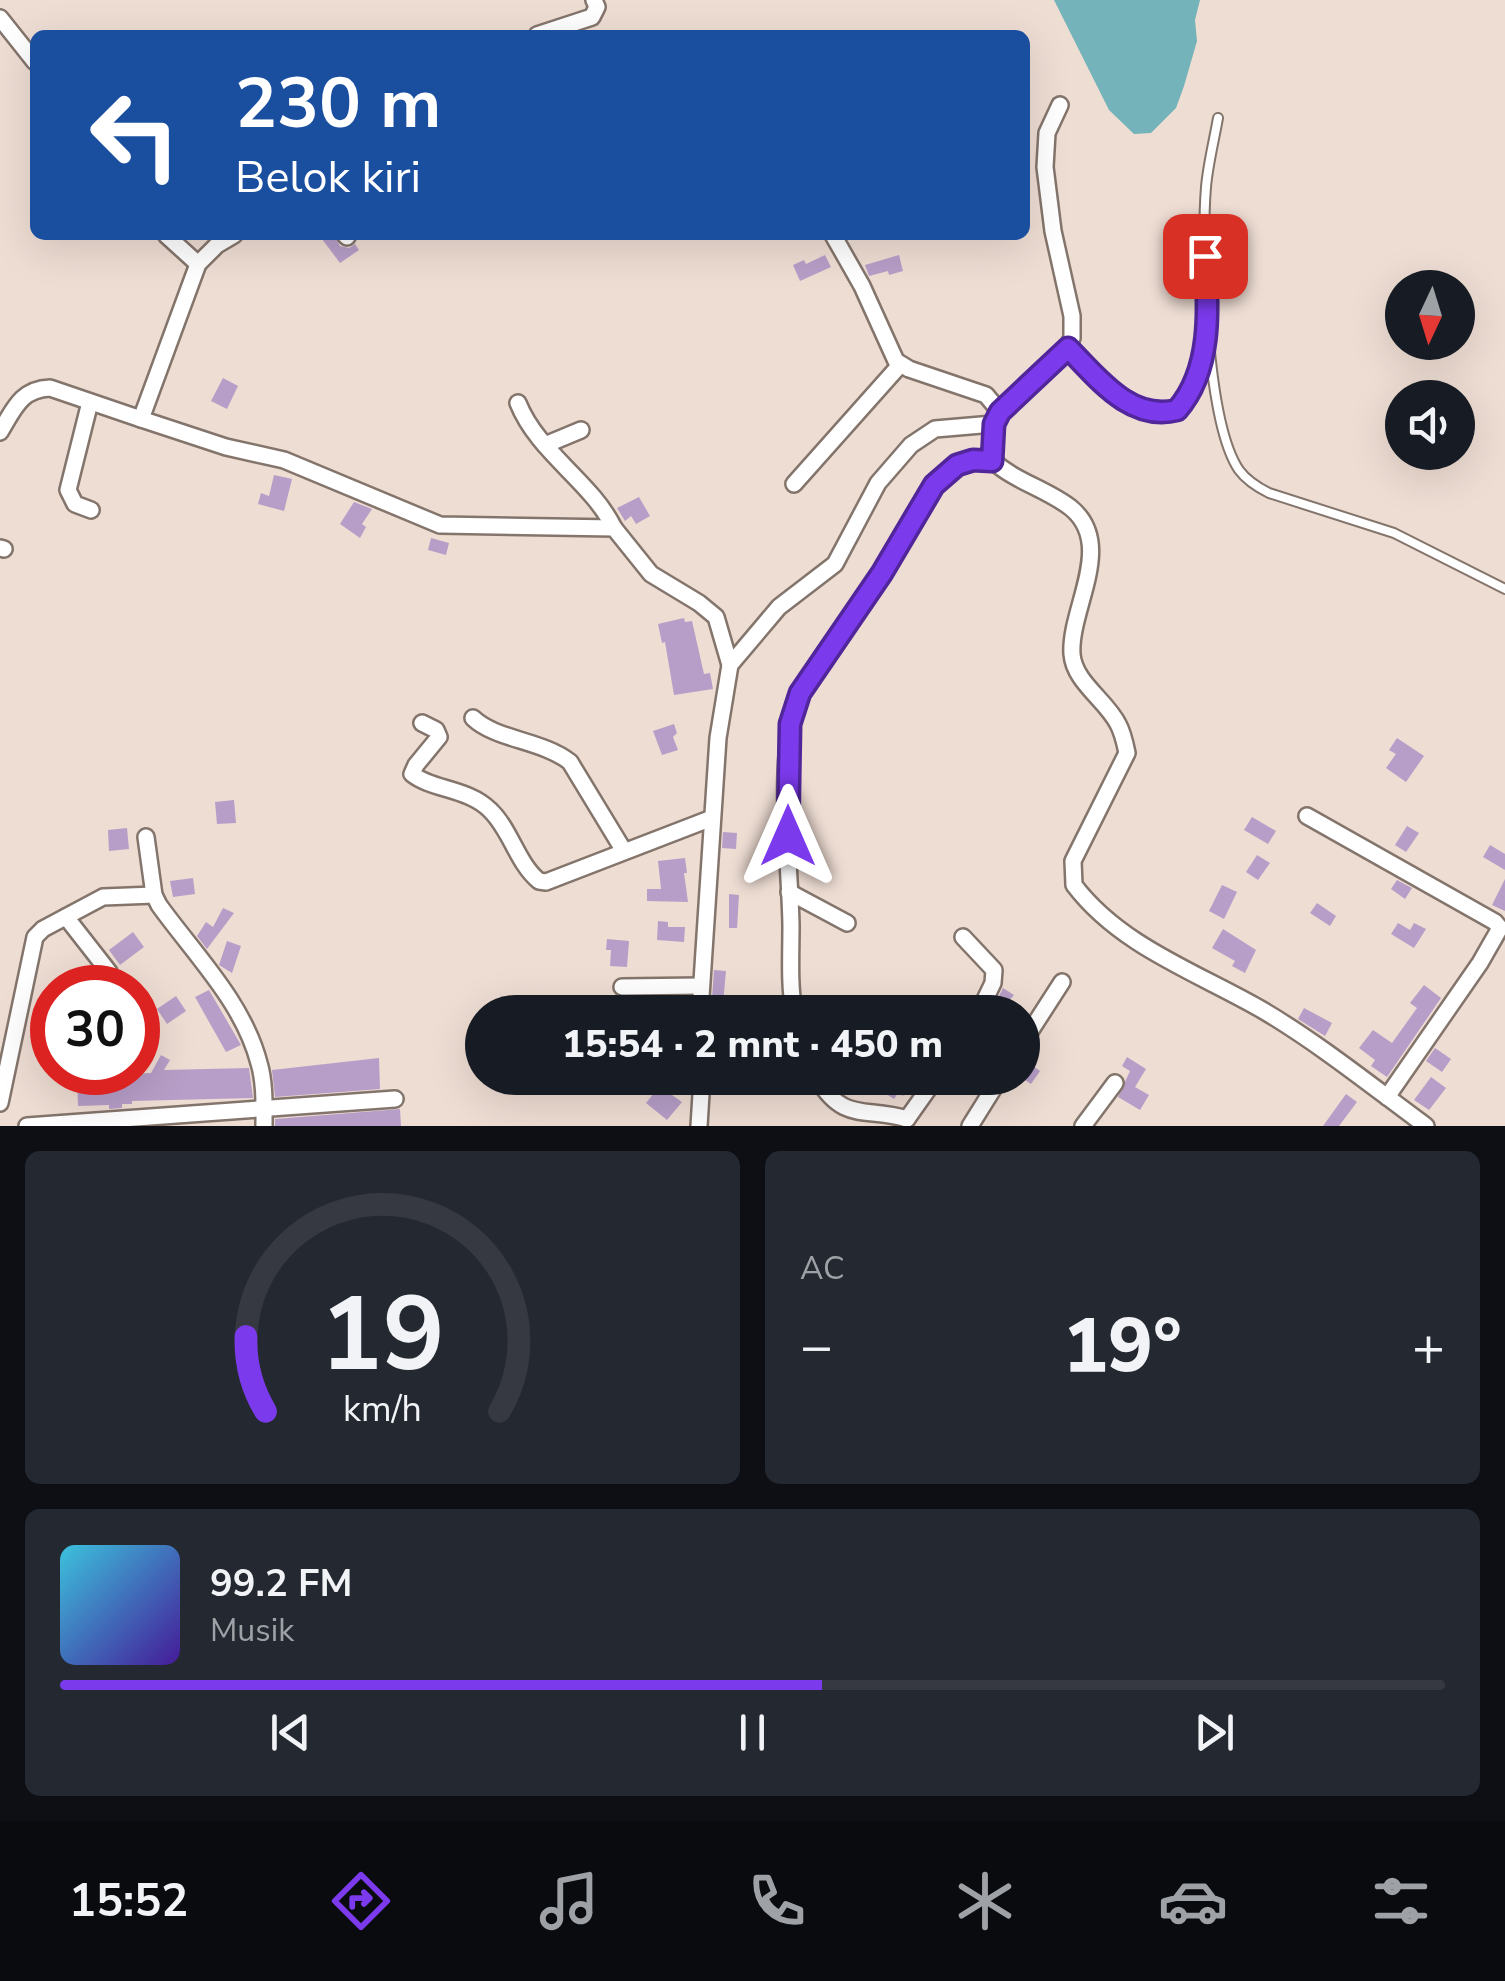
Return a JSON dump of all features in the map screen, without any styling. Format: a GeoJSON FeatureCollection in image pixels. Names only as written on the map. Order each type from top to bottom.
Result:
{"type":"FeatureCollection","features":[{"type":"Feature","properties":{"kind":"street"},"geometry":{"type":"LineString","coordinates":[[552,30],[592,18],[597,7],[594,0]]}},
{"type":"Feature","properties":{"kind":"street"},"geometry":{"type":"LineString","coordinates":[[0,18],[30,56]]}},
{"type":"Feature","properties":{"kind":"street"},"geometry":{"type":"LineString","coordinates":[[701,995],[721,704],[730,665],[780,607],[835,564],[878,483],[911,446],[935,430],[997,418],[1068,348],[1072,316],[1053,231],[1045,167],[1047,134],[1060,105]]}},
{"type":"Feature","properties":{"kind":"street"},"geometry":{"type":"LineString","coordinates":[[172,240],[198,264]]}},
{"type":"Feature","properties":{"kind":"street"},"geometry":{"type":"LineString","coordinates":[[141,420],[198,264],[226,240]]}},
{"type":"Feature","properties":{"kind":"street"},"geometry":{"type":"LineString","coordinates":[[836,240],[862,286],[890,354],[900,365],[986,395],[997,418],[992,461]]}},
{"type":"Feature","properties":{"kind":"street"},"geometry":{"type":"LineString","coordinates":[[794,484],[900,365]]}},
{"type":"Feature","properties":{"kind":"street"},"geometry":{"type":"LineString","coordinates":[[0,432],[22,396],[50,388],[141,420],[284,460],[440,525],[614,528]]}},
{"type":"Feature","properties":{"kind":"street"},"geometry":{"type":"LineString","coordinates":[[90,402],[68,490],[75,504],[91,510]]}},
{"type":"Feature","properties":{"kind":"street"},"geometry":{"type":"LineString","coordinates":[[518,402],[527,422],[603,508],[650,574],[699,602],[716,617],[730,665]]}},
{"type":"Feature","properties":{"kind":"street"},"geometry":{"type":"LineString","coordinates":[[546,445],[581,430]]}},
{"type":"Feature","properties":{"kind":"street"},"geometry":{"type":"LineString","coordinates":[[792,995],[790,724],[800,693],[872,588],[934,485],[957,465],[973,460],[992,461],[1060,500],[1082,517],[1088,530],[1087,578],[1072,652],[1076,670],[1117,721],[1127,753],[1073,861],[1074,885],[1106,920],[1139,943],[1302,1034],[1426,1126]]}},
{"type":"Feature","properties":{"kind":"street"},"geometry":{"type":"LineString","coordinates":[[474,718],[488,730],[511,734],[570,762],[624,850]]}},
{"type":"Feature","properties":{"kind":"street"},"geometry":{"type":"LineString","coordinates":[[422,723],[436,730],[439,737],[412,774],[423,782],[450,787],[490,809],[534,879],[546,882],[712,818]]}},
{"type":"Feature","properties":{"kind":"street"},"geometry":{"type":"LineString","coordinates":[[1307,816],[1500,928],[1386,1097]]}},
{"type":"Feature","properties":{"kind":"street"},"geometry":{"type":"LineString","coordinates":[[146,837],[154,895],[216,976],[251,1041],[262,1074],[264,1126]]}},
{"type":"Feature","properties":{"kind":"street"},"geometry":{"type":"LineString","coordinates":[[790,892],[848,922]]}},
{"type":"Feature","properties":{"kind":"street"},"geometry":{"type":"LineString","coordinates":[[0,1103],[32,942],[43,929],[103,898],[154,895]]}},
{"type":"Feature","properties":{"kind":"street"},"geometry":{"type":"LineString","coordinates":[[66,917],[104,965]]}},
{"type":"Feature","properties":{"kind":"street"},"geometry":{"type":"LineString","coordinates":[[963,937],[994,970],[987,995]]}},
{"type":"Feature","properties":{"kind":"street"},"geometry":{"type":"LineString","coordinates":[[1040,1016],[1062,982]]}},
{"type":"Feature","properties":{"kind":"street"},"geometry":{"type":"LineString","coordinates":[[622,987],[701,986]]}},
{"type":"Feature","properties":{"kind":"street"},"geometry":{"type":"LineString","coordinates":[[1083,1126],[1116,1083]]}},
{"type":"Feature","properties":{"kind":"street"},"geometry":{"type":"LineString","coordinates":[[701,1125],[702,1095]]}},
{"type":"Feature","properties":{"kind":"street"},"geometry":{"type":"LineString","coordinates":[[829,1095],[844,1108],[909,1123],[926,1095]]}},
{"type":"Feature","properties":{"kind":"street"},"geometry":{"type":"LineString","coordinates":[[970,1126],[989,1095]]}},
{"type":"Feature","properties":{"kind":"street"},"geometry":{"type":"LineString","coordinates":[[27,1126],[394,1099]]}},
{"type":"Feature","properties":{"kind":"lane"},"geometry":{"type":"LineString","coordinates":[[1218,118],[1206,182],[1204,221],[1209,324],[1221,426],[1238,469],[1251,483],[1269,493],[1394,533],[1505,590]]}},
{"type":"Feature","properties":{"kind":"lane"},"geometry":{"type":"LineString","coordinates":[[1068,348],[1123,401],[1166,413],[1177,410],[1186,400],[1209,324]]}},
{"type":"Feature","properties":{"kind":"water"},"geometry":{"type":"Polygon","coordinates":[[[1054,0],[1200,0],[1195,20],[1197,41],[1176,108],[1151,133],[1134,134],[1109,110],[1054,0]]]}},
{"type":"Feature","properties":{"kind":"building"},"geometry":{"type":"Polygon","coordinates":[[[323,240],[337,240],[340,246],[349,248],[355,244],[359,250],[340,263],[323,240]]]}},
{"type":"Feature","properties":{"kind":"building"},"geometry":{"type":"Polygon","coordinates":[[[825,255],[831,267],[800,281],[793,265],[825,255]]]}},
{"type":"Feature","properties":{"kind":"building"},"geometry":{"type":"Polygon","coordinates":[[[899,255],[903,271],[869,276],[865,265],[899,255]]]}},
{"type":"Feature","properties":{"kind":"building"},"geometry":{"type":"Polygon","coordinates":[[[223,378],[238,386],[227,409],[211,401],[223,378]]]}},
{"type":"Feature","properties":{"kind":"building"},"geometry":{"type":"Polygon","coordinates":[[[274,475],[292,479],[284,511],[258,504],[261,493],[269,496],[274,475]]]}},
{"type":"Feature","properties":{"kind":"building"},"geometry":{"type":"Polygon","coordinates":[[[639,497],[650,516],[636,524],[631,516],[625,521],[617,508],[639,497]]]}},
{"type":"Feature","properties":{"kind":"building"},"geometry":{"type":"Polygon","coordinates":[[[354,502],[372,509],[362,524],[366,527],[360,538],[340,524],[354,502]]]}},
{"type":"Feature","properties":{"kind":"building"},"geometry":{"type":"Polygon","coordinates":[[[431,538],[449,543],[446,555],[428,550],[431,538]]]}},
{"type":"Feature","properties":{"kind":"building"},"geometry":{"type":"Polygon","coordinates":[[[684,618],[685,622],[692,621],[704,674],[710,673],[713,689],[674,695],[658,624],[684,618]]]}},
{"type":"Feature","properties":{"kind":"building"},"geometry":{"type":"Polygon","coordinates":[[[674,724],[678,750],[662,755],[653,731],[674,724]]]}},
{"type":"Feature","properties":{"kind":"building"},"geometry":{"type":"Polygon","coordinates":[[[1397,738],[1424,756],[1406,782],[1386,768],[1396,754],[1389,750],[1397,738]]]}},
{"type":"Feature","properties":{"kind":"building"},"geometry":{"type":"Polygon","coordinates":[[[234,800],[236,823],[217,824],[215,802],[234,800]]]}},
{"type":"Feature","properties":{"kind":"building"},"geometry":{"type":"Polygon","coordinates":[[[1252,817],[1276,831],[1268,844],[1244,830],[1252,817]]]}},
{"type":"Feature","properties":{"kind":"building"},"geometry":{"type":"Polygon","coordinates":[[[1407,826],[1419,833],[1406,852],[1395,845],[1407,826]]]}},
{"type":"Feature","properties":{"kind":"building"},"geometry":{"type":"Polygon","coordinates":[[[127,828],[129,849],[109,851],[108,830],[127,828]]]}},
{"type":"Feature","properties":{"kind":"building"},"geometry":{"type":"Polygon","coordinates":[[[723,832],[737,833],[736,849],[722,848],[723,832]]]}},
{"type":"Feature","properties":{"kind":"building"},"geometry":{"type":"Polygon","coordinates":[[[1490,845],[1505,854],[1505,870],[1483,857],[1490,845]]]}},
{"type":"Feature","properties":{"kind":"building"},"geometry":{"type":"Polygon","coordinates":[[[1257,855],[1270,863],[1258,880],[1246,872],[1257,855]]]}},
{"type":"Feature","properties":{"kind":"building"},"geometry":{"type":"Polygon","coordinates":[[[685,858],[688,902],[647,901],[647,889],[661,889],[658,861],[685,858]]]}},
{"type":"Feature","properties":{"kind":"building"},"geometry":{"type":"Polygon","coordinates":[[[193,878],[195,894],[173,897],[170,881],[193,878]]]}},
{"type":"Feature","properties":{"kind":"building"},"geometry":{"type":"Polygon","coordinates":[[[1505,879],[1505,911],[1492,905],[1505,879]]]}},
{"type":"Feature","properties":{"kind":"building"},"geometry":{"type":"Polygon","coordinates":[[[1397,880],[1412,888],[1405,899],[1391,889],[1397,880]]]}},
{"type":"Feature","properties":{"kind":"building"},"geometry":{"type":"Polygon","coordinates":[[[1222,885],[1237,892],[1224,919],[1209,911],[1222,885]]]}},
{"type":"Feature","properties":{"kind":"building"},"geometry":{"type":"Polygon","coordinates":[[[729,894],[739,895],[737,928],[729,928],[729,894]]]}},
{"type":"Feature","properties":{"kind":"building"},"geometry":{"type":"Polygon","coordinates":[[[1317,903],[1336,916],[1330,926],[1310,913],[1317,903]]]}},
{"type":"Feature","properties":{"kind":"building"},"geometry":{"type":"Polygon","coordinates":[[[223,908],[234,913],[207,949],[197,936],[206,922],[213,927],[223,908]]]}},
{"type":"Feature","properties":{"kind":"building"},"geometry":{"type":"Polygon","coordinates":[[[658,921],[668,922],[668,927],[685,927],[684,942],[657,940],[658,921]]]}},
{"type":"Feature","properties":{"kind":"building"},"geometry":{"type":"Polygon","coordinates":[[[1398,923],[1410,930],[1414,923],[1426,929],[1414,948],[1391,934],[1398,923]]]}},
{"type":"Feature","properties":{"kind":"building"},"geometry":{"type":"Polygon","coordinates":[[[1223,929],[1256,950],[1245,973],[1232,966],[1235,961],[1212,948],[1223,929]]]}},
{"type":"Feature","properties":{"kind":"building"},"geometry":{"type":"Polygon","coordinates":[[[133,932],[144,947],[120,965],[109,950],[133,932]]]}},
{"type":"Feature","properties":{"kind":"building"},"geometry":{"type":"Polygon","coordinates":[[[607,939],[629,941],[627,967],[610,966],[607,939]]]}},
{"type":"Feature","properties":{"kind":"building"},"geometry":{"type":"Polygon","coordinates":[[[227,941],[241,946],[232,973],[219,965],[227,941]]]}},
{"type":"Feature","properties":{"kind":"building"},"geometry":{"type":"Polygon","coordinates":[[[714,970],[726,971],[724,995],[712,995],[714,970]]]}},
{"type":"Feature","properties":{"kind":"building"},"geometry":{"type":"Polygon","coordinates":[[[1424,985],[1441,998],[1387,1077],[1371,1066],[1375,1060],[1359,1048],[1373,1030],[1392,1043],[1417,1008],[1410,1003],[1424,985]]]}},
{"type":"Feature","properties":{"kind":"building"},"geometry":{"type":"Polygon","coordinates":[[[209,990],[241,1045],[226,1052],[195,997],[209,990]]]}},
{"type":"Feature","properties":{"kind":"building"},"geometry":{"type":"Polygon","coordinates":[[[176,996],[186,1011],[167,1024],[160,1007],[176,996]]]}},
{"type":"Feature","properties":{"kind":"building"},"geometry":{"type":"Polygon","coordinates":[[[1304,1008],[1332,1023],[1325,1036],[1298,1019],[1304,1008]]]}},
{"type":"Feature","properties":{"kind":"building"},"geometry":{"type":"Polygon","coordinates":[[[1435,1048],[1451,1059],[1442,1072],[1426,1061],[1435,1048]]]}},
{"type":"Feature","properties":{"kind":"building"},"geometry":{"type":"Polygon","coordinates":[[[160,1057],[170,1060],[164,1070],[249,1068],[253,1098],[132,1101],[122,1104],[122,1108],[109,1109],[109,1105],[78,1106],[78,1095],[160,1095],[160,1057]]]}},
{"type":"Feature","properties":{"kind":"building"},"geometry":{"type":"Polygon","coordinates":[[[1127,1057],[1146,1069],[1135,1087],[1149,1095],[1140,1110],[1118,1097],[1130,1071],[1122,1066],[1127,1057]]]}},
{"type":"Feature","properties":{"kind":"building"},"geometry":{"type":"Polygon","coordinates":[[[379,1058],[380,1089],[275,1097],[272,1070],[379,1058]]]}},
{"type":"Feature","properties":{"kind":"building"},"geometry":{"type":"Polygon","coordinates":[[[1431,1077],[1446,1088],[1429,1110],[1414,1100],[1431,1077]]]}},
{"type":"Feature","properties":{"kind":"building"},"geometry":{"type":"Polygon","coordinates":[[[1346,1094],[1357,1102],[1339,1126],[1323,1126],[1346,1094]]]}},
{"type":"Feature","properties":{"kind":"building"},"geometry":{"type":"Polygon","coordinates":[[[652,1095],[672,1095],[682,1102],[667,1120],[646,1103],[652,1095]]]}},
{"type":"Feature","properties":{"kind":"building"},"geometry":{"type":"Polygon","coordinates":[[[400,1109],[401,1126],[275,1126],[275,1119],[400,1109]]]}},
{"type":"Feature","properties":{"kind":"route"},"geometry":{"type":"LineString","coordinates":[[788,836],[793,709],[934,485],[957,465],[973,460],[992,461],[994,424],[1000,412],[1068,348],[1123,401],[1150,411],[1177,410],[1192,384],[1209,324],[1205,256]]}}]}
